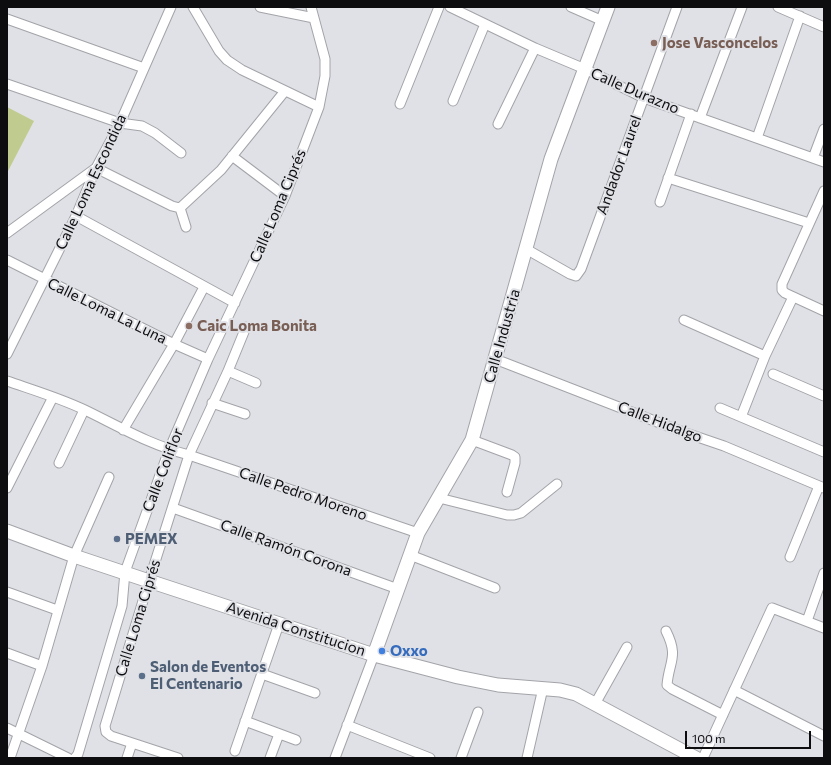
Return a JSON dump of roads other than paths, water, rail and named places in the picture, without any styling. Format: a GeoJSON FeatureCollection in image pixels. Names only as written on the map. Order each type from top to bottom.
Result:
{"type":"FeatureCollection","features":[{"type":"Feature","properties":{"kind":"street","name":"Calle Loma Escondida"},"geometry":{"type":"LineString","coordinates":[[7,354],[76,216],[96,168],[120,123],[171,7]]}},
{"type":"Feature","properties":{"kind":"street"},"geometry":{"type":"LineString","coordinates":[[193,7],[219,51],[227,60],[242,70],[319,107]]}},
{"type":"Feature","properties":{"kind":"street"},"geometry":{"type":"LineString","coordinates":[[260,7],[314,18]]}},
{"type":"Feature","properties":{"kind":"street","name":"Calle Loma Ciprés"},"geometry":{"type":"LineString","coordinates":[[235,303],[285,196],[319,107],[325,76],[325,59],[311,7]]}},
{"type":"Feature","properties":{"kind":"street"},"geometry":{"type":"LineString","coordinates":[[400,104],[439,7]]}},
{"type":"Feature","properties":{"kind":"street","name":"Calle Durazno"},"geometry":{"type":"LineString","coordinates":[[450,7],[644,98],[824,162]]}},
{"type":"Feature","properties":{"kind":"street"},"geometry":{"type":"LineString","coordinates":[[571,7],[603,21]]}},
{"type":"Feature","properties":{"kind":"street","name":"Calle Industria"},"geometry":{"type":"LineString","coordinates":[[374,655],[418,533],[472,440],[551,159],[608,7]]}},
{"type":"Feature","properties":{"kind":"street","name":"Andador Laurel"},"geometry":{"type":"LineString","coordinates":[[526,249],[570,274],[576,276],[582,269],[677,7]]}},
{"type":"Feature","properties":{"kind":"street"},"geometry":{"type":"LineString","coordinates":[[700,118],[742,7]]}},
{"type":"Feature","properties":{"kind":"street"},"geometry":{"type":"LineString","coordinates":[[778,7],[824,26]]}},
{"type":"Feature","properties":{"kind":"street"},"geometry":{"type":"LineString","coordinates":[[757,138],[800,16]]}},
{"type":"Feature","properties":{"kind":"street"},"geometry":{"type":"LineString","coordinates":[[7,19],[144,68]]}},
{"type":"Feature","properties":{"kind":"street"},"geometry":{"type":"LineString","coordinates":[[453,101],[485,24]]}},
{"type":"Feature","properties":{"kind":"street"},"geometry":{"type":"LineString","coordinates":[[498,124],[536,48]]}},
{"type":"Feature","properties":{"kind":"street"},"geometry":{"type":"LineString","coordinates":[[7,84],[120,123],[142,126],[150,130],[181,153]]}},
{"type":"Feature","properties":{"kind":"street"},"geometry":{"type":"LineString","coordinates":[[180,208],[221,170],[285,91]]}},
{"type":"Feature","properties":{"kind":"street"},"geometry":{"type":"LineString","coordinates":[[660,202],[690,114]]}},
{"type":"Feature","properties":{"kind":"street"},"geometry":{"type":"LineString","coordinates":[[813,158],[824,129]]}},
{"type":"Feature","properties":{"kind":"street"},"geometry":{"type":"LineString","coordinates":[[232,156],[285,196]]}},
{"type":"Feature","properties":{"kind":"street"},"geometry":{"type":"LineString","coordinates":[[7,233],[96,168],[172,206],[180,208]]}},
{"type":"Feature","properties":{"kind":"street"},"geometry":{"type":"LineString","coordinates":[[668,178],[809,223]]}},
{"type":"Feature","properties":{"kind":"street"},"geometry":{"type":"LineString","coordinates":[[824,191],[782,284],[782,290],[785,293],[824,311]]}},
{"type":"Feature","properties":{"kind":"street"},"geometry":{"type":"LineString","coordinates":[[180,208],[186,227]]}},
{"type":"Feature","properties":{"kind":"street"},"geometry":{"type":"LineString","coordinates":[[76,216],[235,303]]}},
{"type":"Feature","properties":{"kind":"street","name":"Calle Loma La Luna"},"geometry":{"type":"LineString","coordinates":[[7,260],[44,280],[174,344],[208,359]]}},
{"type":"Feature","properties":{"kind":"street"},"geometry":{"type":"LineString","coordinates":[[123,430],[174,344],[204,287]]}},
{"type":"Feature","properties":{"kind":"street"},"geometry":{"type":"LineString","coordinates":[[741,417],[765,356],[793,297]]}},
{"type":"Feature","properties":{"kind":"street","name":"Calle Coliflor"},"geometry":{"type":"LineString","coordinates":[[75,758],[78,754],[122,606],[125,572],[169,450],[208,359],[235,303]]}},
{"type":"Feature","properties":{"kind":"street"},"geometry":{"type":"LineString","coordinates":[[684,320],[765,356]]}},
{"type":"Feature","properties":{"kind":"street","name":"Calle Loma Ciprés"},"geometry":{"type":"LineString","coordinates":[[132,743],[111,736],[106,732],[105,726],[189,455],[228,371],[246,327]]}},
{"type":"Feature","properties":{"kind":"street","name":"Calle Hidalgo"},"geometry":{"type":"LineString","coordinates":[[495,359],[683,432],[724,446],[822,487]]}},
{"type":"Feature","properties":{"kind":"street"},"geometry":{"type":"LineString","coordinates":[[228,371],[256,383]]}},
{"type":"Feature","properties":{"kind":"street"},"geometry":{"type":"LineString","coordinates":[[773,374],[824,396]]}},
{"type":"Feature","properties":{"kind":"street","name":"Calle Pedro Moreno"},"geometry":{"type":"LineString","coordinates":[[7,381],[53,397],[84,410],[123,430],[169,450],[189,455],[418,533]]}},
{"type":"Feature","properties":{"kind":"street"},"geometry":{"type":"LineString","coordinates":[[7,488],[53,397]]}},
{"type":"Feature","properties":{"kind":"street"},"geometry":{"type":"LineString","coordinates":[[212,403],[246,414]]}},
{"type":"Feature","properties":{"kind":"street"},"geometry":{"type":"LineString","coordinates":[[720,408],[824,452]]}},
{"type":"Feature","properties":{"kind":"street"},"geometry":{"type":"LineString","coordinates":[[59,463],[84,410]]}},
{"type":"Feature","properties":{"kind":"street"},"geometry":{"type":"LineString","coordinates":[[472,440],[512,455],[515,458],[508,492]]}},
{"type":"Feature","properties":{"kind":"street"},"geometry":{"type":"LineString","coordinates":[[10,758],[42,666],[57,610],[74,556],[109,477]]}},
{"type":"Feature","properties":{"kind":"street"},"geometry":{"type":"LineString","coordinates":[[439,498],[507,515],[514,515],[521,513],[557,484]]}},
{"type":"Feature","properties":{"kind":"street"},"geometry":{"type":"LineString","coordinates":[[790,557],[822,487]]}},
{"type":"Feature","properties":{"kind":"street","name":"Calle Ramón Corona"},"geometry":{"type":"LineString","coordinates":[[173,508],[398,588]]}},
{"type":"Feature","properties":{"kind":"street","name":"Avenida Constitucion"},"geometry":{"type":"LineString","coordinates":[[7,531],[74,556],[374,655],[458,677],[498,685],[543,688],[576,694],[696,758]]}},
{"type":"Feature","properties":{"kind":"street"},"geometry":{"type":"LineString","coordinates":[[410,555],[495,588]]}},
{"type":"Feature","properties":{"kind":"street"},"geometry":{"type":"LineString","coordinates":[[807,621],[824,573]]}},
{"type":"Feature","properties":{"kind":"street"},"geometry":{"type":"LineString","coordinates":[[7,592],[57,610]]}},
{"type":"Feature","properties":{"kind":"street"},"geometry":{"type":"LineString","coordinates":[[703,758],[772,608],[824,628]]}},
{"type":"Feature","properties":{"kind":"street"},"geometry":{"type":"LineString","coordinates":[[235,751],[279,624]]}},
{"type":"Feature","properties":{"kind":"street"},"geometry":{"type":"LineString","coordinates":[[666,631],[672,646],[673,659],[668,685],[672,689],[723,715]]}},
{"type":"Feature","properties":{"kind":"street"},"geometry":{"type":"LineString","coordinates":[[595,704],[627,647]]}},
{"type":"Feature","properties":{"kind":"street"},"geometry":{"type":"LineString","coordinates":[[7,653],[42,666]]}},
{"type":"Feature","properties":{"kind":"street"},"geometry":{"type":"LineString","coordinates":[[335,758],[374,655]]}},
{"type":"Feature","properties":{"kind":"street"},"geometry":{"type":"LineString","coordinates":[[262,674],[315,693]]}},
{"type":"Feature","properties":{"kind":"street"},"geometry":{"type":"LineString","coordinates":[[529,757],[543,688]]}},
{"type":"Feature","properties":{"kind":"street"},"geometry":{"type":"LineString","coordinates":[[734,690],[824,736]]}},
{"type":"Feature","properties":{"kind":"street"},"geometry":{"type":"LineString","coordinates":[[461,758],[478,712]]}},
{"type":"Feature","properties":{"kind":"street"},"geometry":{"type":"LineString","coordinates":[[245,721],[296,740]]}},
{"type":"Feature","properties":{"kind":"street"},"geometry":{"type":"LineString","coordinates":[[348,725],[430,758]]}},
{"type":"Feature","properties":{"kind":"street"},"geometry":{"type":"LineString","coordinates":[[7,728],[18,732],[68,758]]}},
{"type":"Feature","properties":{"kind":"street"},"geometry":{"type":"LineString","coordinates":[[270,758],[279,734]]}},
{"type":"Feature","properties":{"kind":"street"},"geometry":{"type":"LineString","coordinates":[[127,758],[132,743],[157,754],[178,758]]}},
{"type":"Feature","properties":{"kind":"place","name":"Jose Vasconcelos"},"geometry":{"type":"Point","coordinates":[654,43]}},
{"type":"Feature","properties":{"kind":"place","name":"Caic Loma Bonita"},"geometry":{"type":"Point","coordinates":[189,326]}},
{"type":"Feature","properties":{"kind":"place","name":"PEMEX"},"geometry":{"type":"Point","coordinates":[117,539]}},
{"type":"Feature","properties":{"kind":"place","name":"Oxxo"},"geometry":{"type":"Point","coordinates":[382,651]}},
{"type":"Feature","properties":{"kind":"place","name":"Salon de Eventos El Centenario"},"geometry":{"type":"Point","coordinates":[142,676]}}]}
